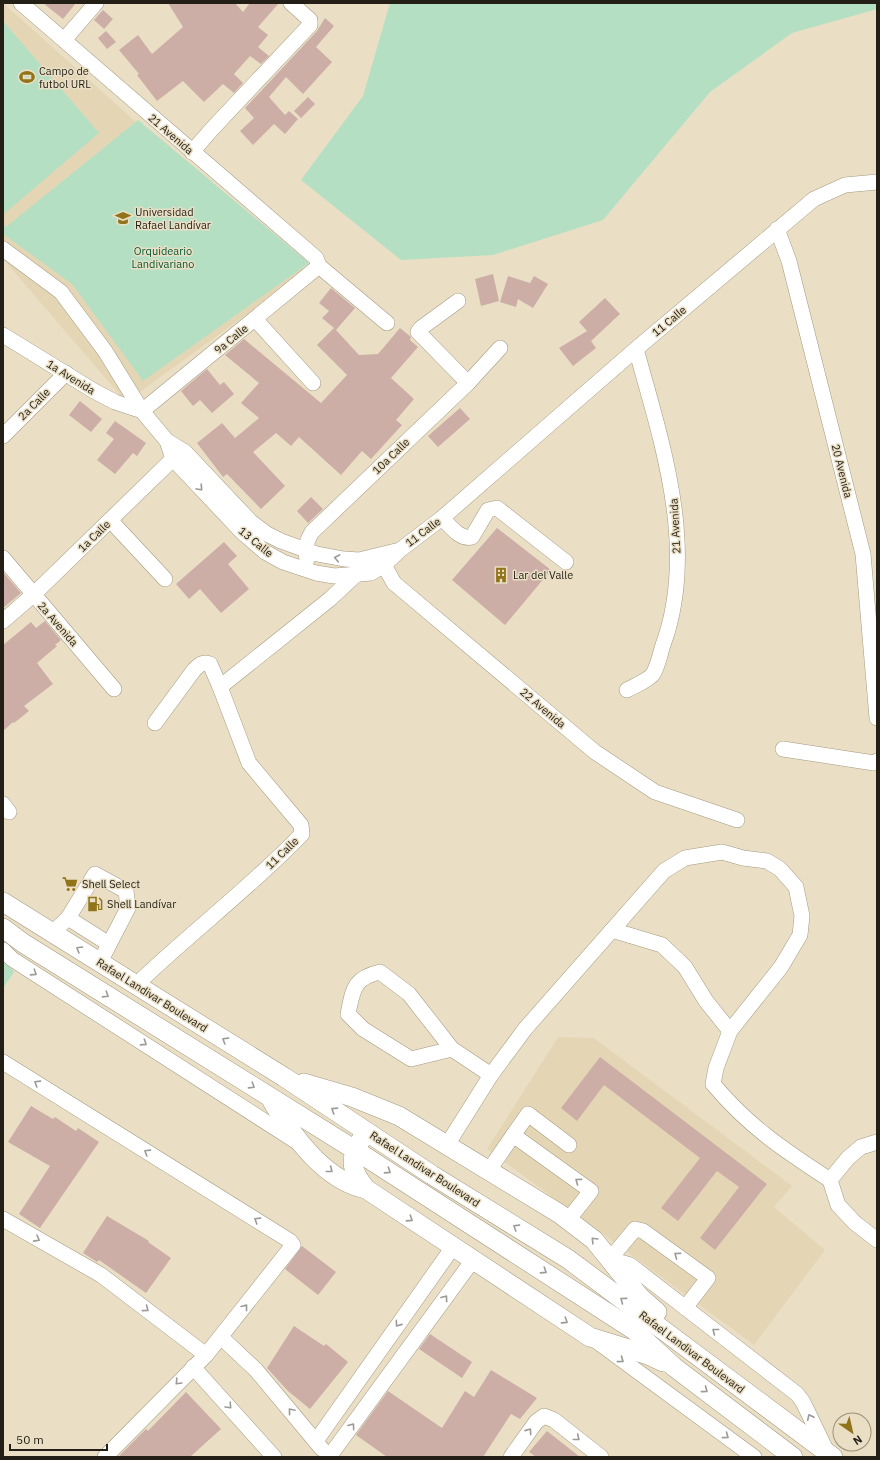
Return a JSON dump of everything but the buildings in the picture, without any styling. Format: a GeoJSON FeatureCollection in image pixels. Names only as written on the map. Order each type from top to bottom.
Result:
{"type":"FeatureCollection","features":[{"type":"Feature","properties":{"kind":"main road","name":"Rafael Landivar Boulevard"},"geometry":{"type":"LineString","coordinates":[[3,902],[284,1077],[432,1175],[568,1259],[830,1455]]}},
{"type":"Feature","properties":{"kind":"main road","name":"Rafael Landivar Boulevard"},"geometry":{"type":"LineString","coordinates":[[3,928],[23,943],[355,1150],[634,1330],[674,1367],[793,1457]]}},
{"type":"Feature","properties":{"kind":"main road"},"geometry":{"type":"LineString","coordinates":[[284,1077],[352,1097],[399,1116],[568,1220],[594,1240],[646,1303],[664,1319],[734,1371],[766,1408]]}},
{"type":"Feature","properties":{"kind":"main road"},"geometry":{"type":"LineString","coordinates":[[270,1098],[301,1144],[314,1158],[342,1179],[356,1187],[366,1189]]}},
{"type":"Feature","properties":{"kind":"main road"},"geometry":{"type":"LineString","coordinates":[[399,1116],[385,1118],[375,1123],[355,1150],[353,1169],[356,1177],[366,1189],[590,1337],[648,1355],[674,1367]]}},
{"type":"Feature","properties":{"kind":"street","name":"21 Avenida"},"geometry":{"type":"LineString","coordinates":[[21,3],[316,258],[319,266],[387,323]]}},
{"type":"Feature","properties":{"kind":"street"},"geometry":{"type":"LineString","coordinates":[[64,40],[96,3]]}},
{"type":"Feature","properties":{"kind":"street"},"geometry":{"type":"LineString","coordinates":[[192,152],[310,25],[310,20],[291,3]]}},
{"type":"Feature","properties":{"kind":"street","name":"11 Calle"},"geometry":{"type":"LineString","coordinates":[[400,550],[442,518],[636,349],[814,199],[828,191],[845,185],[877,182]]}},
{"type":"Feature","properties":{"kind":"street","name":"20 Avenida"},"geometry":{"type":"LineString","coordinates":[[777,229],[789,261],[863,554],[877,718]]}},
{"type":"Feature","properties":{"kind":"street","name":"13 Calle"},"geometry":{"type":"LineString","coordinates":[[3,249],[61,292],[105,351],[142,411],[242,532],[265,552],[283,562],[316,573],[334,576],[371,573],[380,561],[400,550]]}},
{"type":"Feature","properties":{"kind":"street","name":"9a Calle"},"geometry":{"type":"LineString","coordinates":[[142,411],[319,266]]}},
{"type":"Feature","properties":{"kind":"street"},"geometry":{"type":"LineString","coordinates":[[458,301],[421,328],[418,332],[468,383]]}},
{"type":"Feature","properties":{"kind":"street"},"geometry":{"type":"LineString","coordinates":[[255,319],[313,383]]}},
{"type":"Feature","properties":{"kind":"street","name":"1a Avenida"},"geometry":{"type":"LineString","coordinates":[[3,335],[94,391],[115,402],[142,411]]}},
{"type":"Feature","properties":{"kind":"street","name":"10a Calle"},"geometry":{"type":"LineString","coordinates":[[305,551],[307,541],[312,532],[468,383],[500,348]]}},
{"type":"Feature","properties":{"kind":"street","name":"21 Avenida"},"geometry":{"type":"LineString","coordinates":[[627,690],[652,675],[669,629],[676,590],[676,531],[673,494],[664,448],[636,349]]}},
{"type":"Feature","properties":{"kind":"street","name":"2a Calle"},"geometry":{"type":"LineString","coordinates":[[3,436],[66,373]]}},
{"type":"Feature","properties":{"kind":"street","name":"13 Calle"},"geometry":{"type":"LineString","coordinates":[[178,455],[251,522],[267,534],[305,551],[344,559],[380,561]]}},
{"type":"Feature","properties":{"kind":"street","name":"1a Calle"},"geometry":{"type":"LineString","coordinates":[[3,621],[33,595],[178,455]]}},
{"type":"Feature","properties":{"kind":"street"},"geometry":{"type":"LineString","coordinates":[[442,518],[463,537],[472,537],[488,510],[497,508],[566,562]]}},
{"type":"Feature","properties":{"kind":"street"},"geometry":{"type":"LineString","coordinates":[[110,520],[165,579]]}},
{"type":"Feature","properties":{"kind":"street"},"geometry":{"type":"LineString","coordinates":[[305,551],[307,561],[316,573]]}},
{"type":"Feature","properties":{"kind":"street","name":"2a Avenida"},"geometry":{"type":"LineString","coordinates":[[3,558],[114,689]]}},
{"type":"Feature","properties":{"kind":"street","name":"22 Avenida"},"geometry":{"type":"LineString","coordinates":[[380,561],[394,583],[595,752],[655,792],[737,820]]}},
{"type":"Feature","properties":{"kind":"street"},"geometry":{"type":"LineString","coordinates":[[155,723],[194,670],[202,664],[206,662],[210,664],[220,687],[358,574]]}},
{"type":"Feature","properties":{"kind":"street","name":"11 Calle"},"geometry":{"type":"LineString","coordinates":[[136,985],[172,951],[281,856],[302,834],[301,825],[250,763],[220,687]]}},
{"type":"Feature","properties":{"kind":"street"},"geometry":{"type":"LineString","coordinates":[[783,748],[874,763],[877,761]]}},
{"type":"Feature","properties":{"kind":"street"},"geometry":{"type":"LineString","coordinates":[[447,1145],[491,1075],[525,1029],[664,871],[685,858],[722,852],[743,858],[767,861],[780,869],[796,886],[802,916],[800,935],[781,967],[730,1031],[716,1068],[713,1084],[734,1109],[776,1144],[830,1180],[838,1205],[855,1223],[877,1240]]}},
{"type":"Feature","properties":{"kind":"street"},"geometry":{"type":"LineString","coordinates":[[52,933],[68,918],[95,874],[126,891],[128,908],[100,962]]}},
{"type":"Feature","properties":{"kind":"street"},"geometry":{"type":"LineString","coordinates":[[68,918],[109,944]]}},
{"type":"Feature","properties":{"kind":"street"},"geometry":{"type":"LineString","coordinates":[[612,930],[662,945],[685,967],[706,1001],[730,1031]]}},
{"type":"Feature","properties":{"kind":"street"},"geometry":{"type":"LineString","coordinates":[[3,950],[12,959],[301,1144]]}},
{"type":"Feature","properties":{"kind":"street"},"geometry":{"type":"LineString","coordinates":[[452,1049],[411,1059],[363,1029],[348,1014],[353,990],[366,975],[380,972],[409,994],[452,1049],[491,1075]]}},
{"type":"Feature","properties":{"kind":"street"},"geometry":{"type":"LineString","coordinates":[[3,1062],[290,1241],[293,1246],[206,1355],[105,1457]]}},
{"type":"Feature","properties":{"kind":"street"},"geometry":{"type":"LineString","coordinates":[[489,1170],[528,1114],[569,1145]]}},
{"type":"Feature","properties":{"kind":"street"},"geometry":{"type":"LineString","coordinates":[[513,1135],[591,1191],[568,1220]]}},
{"type":"Feature","properties":{"kind":"street"},"geometry":{"type":"LineString","coordinates":[[830,1180],[848,1158],[861,1147],[877,1142]]}},
{"type":"Feature","properties":{"kind":"street"},"geometry":{"type":"LineString","coordinates":[[3,1220],[101,1275],[206,1355]]}},
{"type":"Feature","properties":{"kind":"street"},"geometry":{"type":"LineString","coordinates":[[685,1308],[708,1278],[637,1228],[610,1259],[630,1265],[685,1308],[797,1394],[803,1402],[830,1455]]}},
{"type":"Feature","properties":{"kind":"street"},"geometry":{"type":"LineString","coordinates":[[316,1441],[453,1247]]}},
{"type":"Feature","properties":{"kind":"street"},"geometry":{"type":"LineString","coordinates":[[221,1337],[256,1370],[328,1457],[473,1260]]}},
{"type":"Feature","properties":{"kind":"street"},"geometry":{"type":"LineString","coordinates":[[414,1301],[434,1314]]}},
{"type":"Feature","properties":{"kind":"street"},"geometry":{"type":"LineString","coordinates":[[590,1337],[754,1457]]}},
{"type":"Feature","properties":{"kind":"street"},"geometry":{"type":"LineString","coordinates":[[376,1357],[394,1368]]}},
{"type":"Feature","properties":{"kind":"street"},"geometry":{"type":"LineString","coordinates":[[193,1368],[274,1457]]}},
{"type":"Feature","properties":{"kind":"street"},"geometry":{"type":"LineString","coordinates":[[511,1457],[536,1422],[544,1416],[554,1420],[601,1457]]}},
{"type":"Feature","properties":{"kind":"shaded area","name":"Orquideario Landivariano"},"geometry":{"type":"Polygon","coordinates":[[[3,3],[125,112],[194,177],[306,271],[126,402],[3,259],[3,3]]]}},
{"type":"Feature","properties":{"kind":"shaded area"},"geometry":{"type":"Polygon","coordinates":[[[558,1037],[594,1038],[792,1186],[774,1207],[825,1250],[754,1345],[487,1149],[558,1037]]]}},
{"type":"Feature","properties":{"kind":"green space"},"geometry":{"type":"Polygon","coordinates":[[[390,3],[877,3],[877,9],[792,33],[710,92],[603,220],[493,255],[401,260],[301,180],[363,96],[390,3]]]}},
{"type":"Feature","properties":{"kind":"green space","name":"Campo de futbol URL"},"geometry":{"type":"Polygon","coordinates":[[[3,21],[99,133],[5,213],[3,210],[3,21]]]}},
{"type":"Feature","properties":{"kind":"green space","name":"Orquideario Landivariano"},"geometry":{"type":"Polygon","coordinates":[[[138,120],[309,263],[143,381],[72,284],[3,234],[3,223],[6,227],[138,120]]]}},
{"type":"Feature","properties":{"kind":"green space"},"geometry":{"type":"Polygon","coordinates":[[[3,957],[14,972],[3,988],[3,957]]]}},
{"type":"Feature","properties":{"kind":"place","name":"Campo de futbol URL"},"geometry":{"type":"Point","coordinates":[27,77]}},
{"type":"Feature","properties":{"kind":"place","name":"Universidad Rafael Landívar"},"geometry":{"type":"Point","coordinates":[123,218]}},
{"type":"Feature","properties":{"kind":"place","name":"Lar del Valle"},"geometry":{"type":"Point","coordinates":[501,575]}},
{"type":"Feature","properties":{"kind":"place","name":"Shell Select"},"geometry":{"type":"Point","coordinates":[70,884]}},
{"type":"Feature","properties":{"kind":"place","name":"Shell Landívar"},"geometry":{"type":"Point","coordinates":[95,904]}}]}
